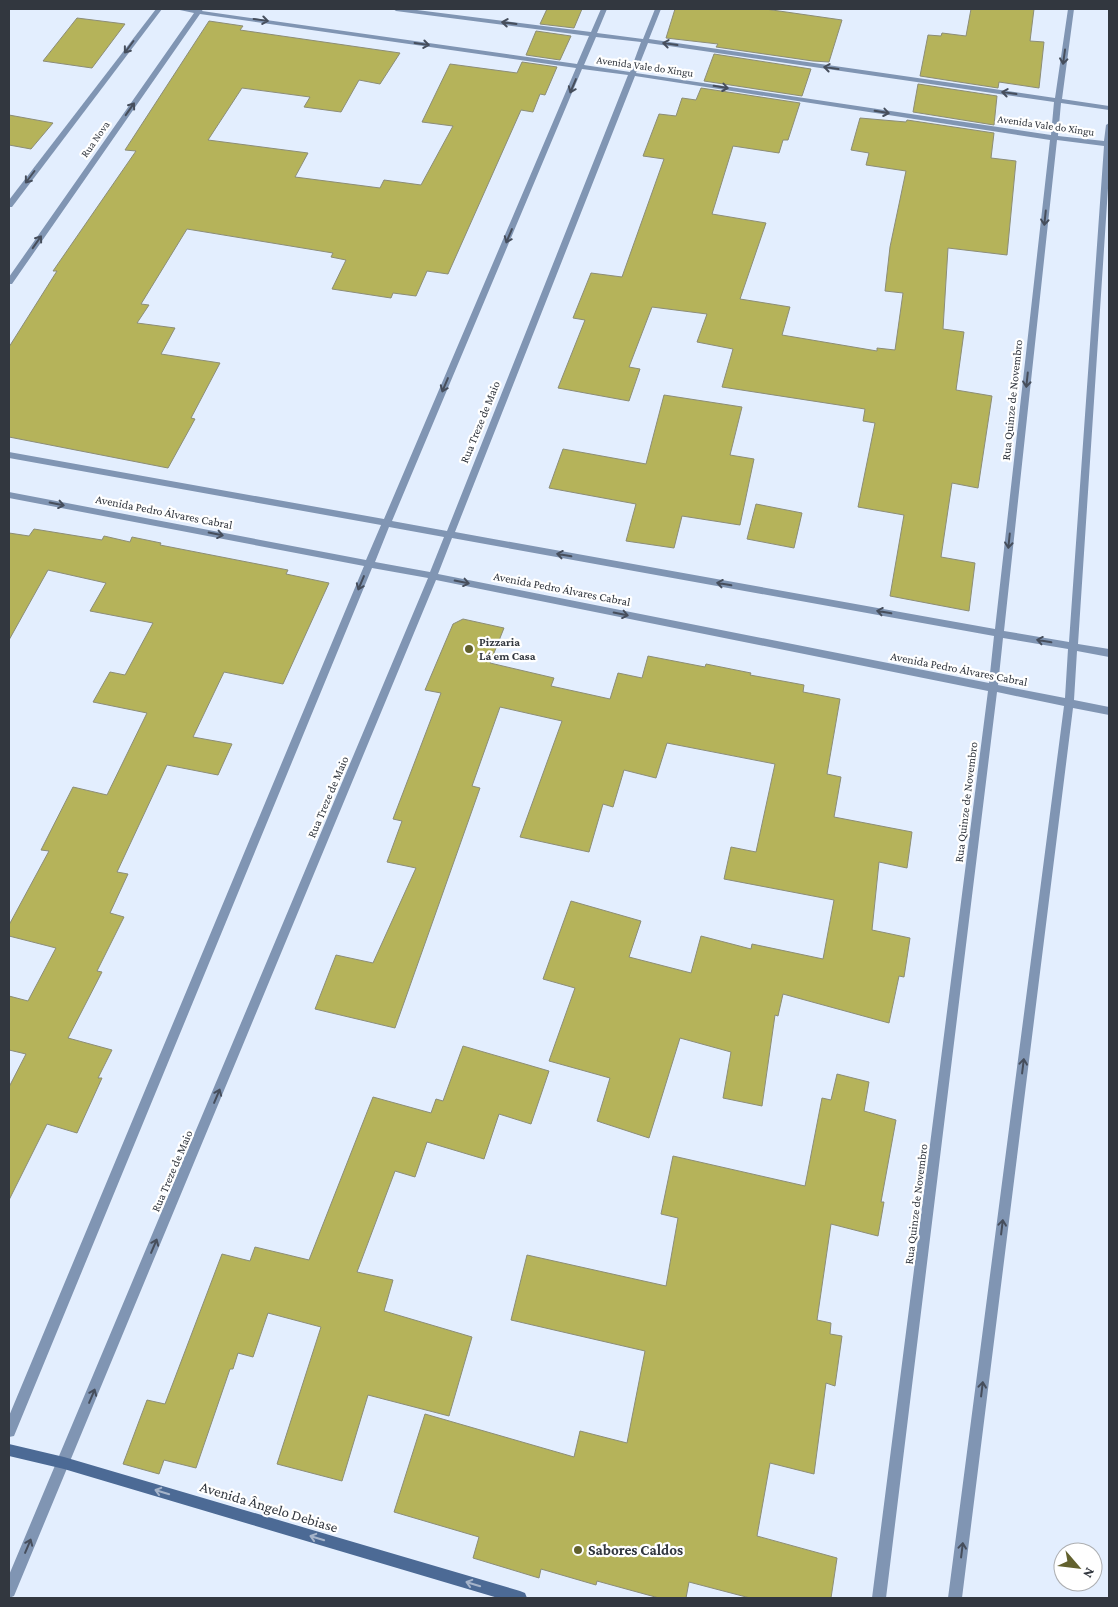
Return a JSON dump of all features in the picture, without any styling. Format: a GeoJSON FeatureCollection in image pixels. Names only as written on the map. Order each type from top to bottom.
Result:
{"type":"FeatureCollection","features":[{"type":"Feature","properties":{"kind":"street"},"geometry":{"type":"LineString","coordinates":[[9,205],[159,9]]}},
{"type":"Feature","properties":{"kind":"street","name":"Avenida Vale do Xingu"},"geometry":{"type":"LineString","coordinates":[[178,9],[199,10],[1054,138],[1109,144]]}},
{"type":"Feature","properties":{"kind":"street","name":"Avenida Vale do Xingu"},"geometry":{"type":"LineString","coordinates":[[396,9],[646,40],[1109,108]]}},
{"type":"Feature","properties":{"kind":"street"},"geometry":{"type":"LineString","coordinates":[[9,1431],[386,522],[581,67],[604,9]]}},
{"type":"Feature","properties":{"kind":"street","name":"Rua Treze de Maio"},"geometry":{"type":"LineString","coordinates":[[9,1590],[64,1463],[433,576],[658,9]]}},
{"type":"Feature","properties":{"kind":"street","name":"Rua Quinze de Novembro"},"geometry":{"type":"LineString","coordinates":[[879,1598],[993,689],[1058,101],[1071,9]]}},
{"type":"Feature","properties":{"kind":"street","name":"Rua Nova"},"geometry":{"type":"LineString","coordinates":[[9,282],[199,10]]}},
{"type":"Feature","properties":{"kind":"street"},"geometry":{"type":"LineString","coordinates":[[955,1598],[1069,704],[1109,125]]}},
{"type":"Feature","properties":{"kind":"street"},"geometry":{"type":"LineString","coordinates":[[9,456],[1109,653]]}},
{"type":"Feature","properties":{"kind":"street","name":"Avenida Pedro Álvares Cabral"},"geometry":{"type":"LineString","coordinates":[[9,495],[433,576],[1109,711]]}},
{"type":"Feature","properties":{"kind":"street","name":"Avenida Ângelo Debiase"},"geometry":{"type":"LineString","coordinates":[[9,1450],[64,1463],[520,1598]]}},
{"type":"Feature","properties":{"kind":"building"},"geometry":{"type":"Polygon","coordinates":[[[547,9],[582,9],[574,28],[540,24],[547,9]]]}},
{"type":"Feature","properties":{"kind":"building"},"geometry":{"type":"Polygon","coordinates":[[[675,9],[765,9],[842,20],[829,62],[813,61],[716,47],[718,44],[666,38],[675,9]]]}},
{"type":"Feature","properties":{"kind":"building"},"geometry":{"type":"Polygon","coordinates":[[[971,9],[1034,9],[1030,41],[1044,42],[1039,88],[999,82],[998,88],[920,76],[928,35],[941,36],[942,33],[966,36],[971,9]]]}},
{"type":"Feature","properties":{"kind":"building"},"geometry":{"type":"Polygon","coordinates":[[[77,18],[125,24],[92,68],[43,61],[77,18]]]}},
{"type":"Feature","properties":{"kind":"building"},"geometry":{"type":"Polygon","coordinates":[[[209,21],[243,26],[240,30],[400,53],[380,84],[359,80],[341,112],[304,107],[310,97],[242,88],[208,140],[308,153],[295,177],[380,188],[384,180],[421,185],[453,126],[422,122],[450,64],[517,73],[522,62],[557,67],[545,95],[540,94],[533,112],[521,110],[448,274],[427,271],[416,296],[393,293],[391,298],[332,289],[346,260],[331,257],[333,253],[187,229],[141,304],[149,305],[137,323],[175,328],[161,354],[220,363],[191,418],[195,419],[168,468],[9,437],[9,347],[57,271],[53,271],[136,151],[125,150],[209,21]]]}},
{"type":"Feature","properties":{"kind":"building"},"geometry":{"type":"Polygon","coordinates":[[[536,31],[571,36],[560,60],[526,55],[536,31]]]}},
{"type":"Feature","properties":{"kind":"building"},"geometry":{"type":"Polygon","coordinates":[[[714,54],[811,69],[802,96],[704,81],[714,54]]]}},
{"type":"Feature","properties":{"kind":"building"},"geometry":{"type":"Polygon","coordinates":[[[918,84],[997,96],[994,125],[913,112],[918,84]]]}},
{"type":"Feature","properties":{"kind":"building"},"geometry":{"type":"Polygon","coordinates":[[[701,88],[800,103],[788,140],[783,140],[779,153],[733,146],[712,214],[766,223],[740,299],[790,307],[782,335],[877,351],[877,348],[895,350],[903,293],[885,291],[890,247],[906,171],[866,165],[869,153],[851,150],[860,118],[906,122],[907,120],[994,133],[991,158],[1016,161],[1007,255],[948,248],[943,329],[964,332],[956,390],[992,396],[978,488],[952,483],[941,557],[975,563],[969,611],[890,596],[904,515],[858,507],[875,423],[863,421],[865,409],[722,387],[733,349],[697,342],[707,314],[652,307],[629,367],[640,369],[629,401],[558,388],[585,320],[573,318],[591,273],[622,277],[664,159],[643,156],[659,114],[676,116],[682,98],[696,100],[701,88]]]}},
{"type":"Feature","properties":{"kind":"building"},"geometry":{"type":"Polygon","coordinates":[[[9,115],[53,123],[31,149],[9,145],[9,115]]]}},
{"type":"Feature","properties":{"kind":"building"},"geometry":{"type":"Polygon","coordinates":[[[664,395],[742,407],[730,455],[754,459],[740,525],[682,516],[674,548],[626,541],[636,504],[549,488],[563,449],[646,464],[664,395]]]}},
{"type":"Feature","properties":{"kind":"building"},"geometry":{"type":"Polygon","coordinates":[[[756,504],[802,513],[794,548],[747,539],[756,504]]]}},
{"type":"Feature","properties":{"kind":"building"},"geometry":{"type":"Polygon","coordinates":[[[34,529],[102,540],[104,536],[130,542],[132,537],[161,543],[160,545],[288,570],[286,574],[329,583],[283,684],[224,672],[193,737],[232,744],[218,775],[167,765],[117,872],[128,874],[110,913],[124,917],[97,971],[102,972],[68,1038],[112,1050],[98,1078],[102,1078],[77,1133],[47,1124],[9,1200],[9,1087],[26,1054],[9,1050],[9,996],[28,1001],[56,948],[9,936],[9,925],[49,851],[41,850],[73,787],[107,795],[147,713],[93,702],[110,672],[125,675],[153,623],[90,611],[106,583],[48,570],[9,640],[9,533],[29,536],[34,529]]]}},
{"type":"Feature","properties":{"kind":"building"},"geometry":{"type":"Polygon","coordinates":[[[463,619],[504,628],[490,663],[554,678],[551,686],[610,699],[618,673],[642,678],[648,656],[705,667],[706,664],[751,673],[750,675],[804,685],[803,692],[840,699],[827,774],[841,777],[834,817],[912,832],[907,868],[879,862],[872,930],[910,938],[904,977],[899,976],[889,1023],[783,994],[778,1016],[775,1015],[762,1106],[723,1098],[731,1052],[680,1038],[649,1138],[597,1121],[610,1078],[549,1061],[575,988],[543,979],[571,901],[641,921],[629,957],[691,973],[701,936],[751,949],[752,944],[823,959],[834,900],[724,879],[731,847],[756,852],[775,764],[667,743],[656,778],[624,770],[613,807],[603,804],[589,852],[520,837],[562,721],[500,707],[472,786],[480,788],[395,1028],[315,1009],[336,955],[373,963],[416,868],[387,862],[402,821],[393,819],[441,693],[425,690],[453,624],[463,619]]]}},
{"type":"Feature","properties":{"kind":"building"},"geometry":{"type":"Polygon","coordinates":[[[463,1046],[549,1071],[531,1124],[499,1114],[484,1159],[427,1142],[415,1177],[395,1171],[357,1272],[393,1280],[384,1311],[472,1337],[449,1416],[368,1395],[342,1481],[277,1464],[321,1327],[268,1313],[253,1357],[238,1353],[233,1369],[230,1369],[196,1468],[164,1460],[159,1474],[123,1464],[147,1400],[165,1404],[222,1254],[250,1261],[255,1247],[309,1260],[373,1097],[431,1113],[436,1099],[443,1101],[463,1046]]]}},
{"type":"Feature","properties":{"kind":"building"},"geometry":{"type":"Polygon","coordinates":[[[837,1074],[869,1082],[864,1111],[896,1120],[881,1202],[884,1202],[878,1236],[831,1224],[817,1320],[831,1323],[830,1334],[842,1336],[835,1386],[826,1383],[814,1474],[770,1463],[757,1536],[837,1558],[831,1598],[750,1598],[689,1582],[686,1598],[659,1598],[597,1581],[596,1585],[541,1569],[539,1578],[473,1558],[479,1537],[394,1512],[425,1414],[574,1457],[580,1431],[627,1443],[645,1351],[511,1320],[527,1255],[666,1286],[678,1218],[661,1214],[673,1156],[805,1186],[822,1098],[831,1100],[837,1074]]]}},
{"type":"Feature","properties":{"kind":"place","name":"Pizzaria Lá em Casa"},"geometry":{"type":"Point","coordinates":[469,649]}},
{"type":"Feature","properties":{"kind":"place","name":"Sabores Caldos"},"geometry":{"type":"Point","coordinates":[578,1550]}}]}
